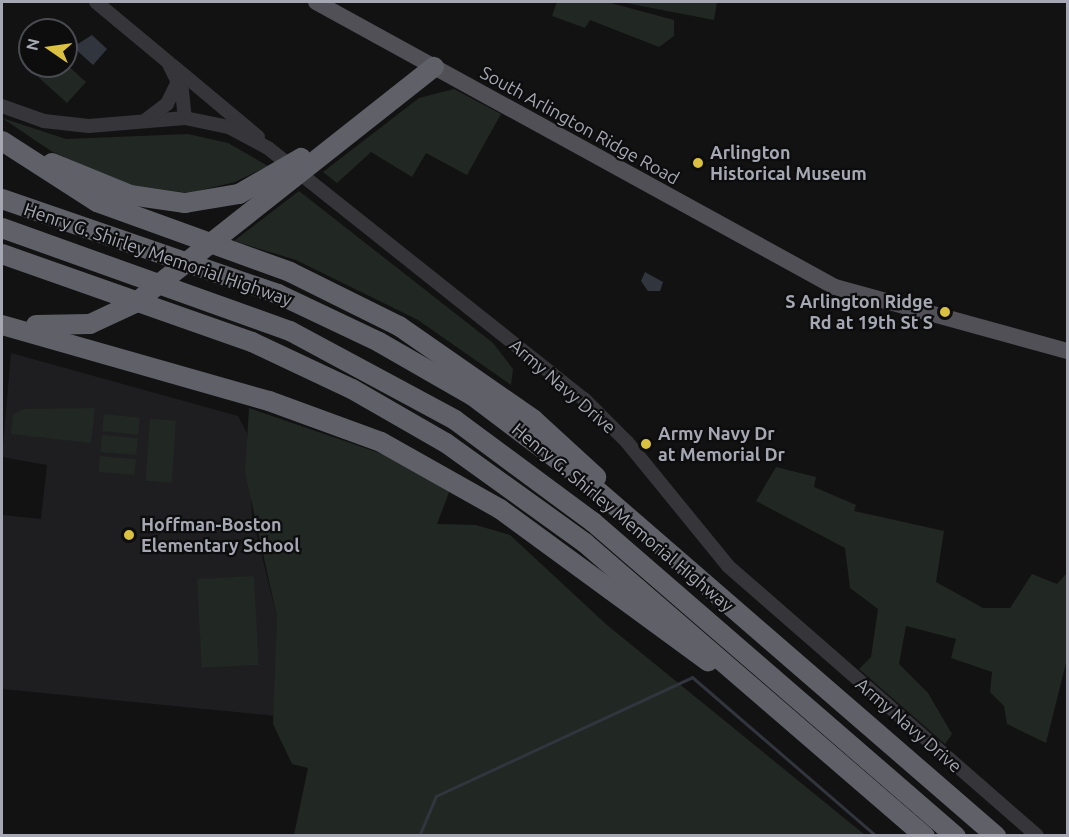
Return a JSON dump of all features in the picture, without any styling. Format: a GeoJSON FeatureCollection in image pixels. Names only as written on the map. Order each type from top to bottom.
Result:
{"type":"FeatureCollection","features":[{"type":"Feature","properties":{"kind":"highway"},"geometry":{"type":"LineString","coordinates":[[2,316],[58,328],[106,320],[236,225],[258,195],[336,139],[428,63]]}},
{"type":"Feature","properties":{"kind":"highway"},"geometry":{"type":"LineString","coordinates":[[2,134],[77,175],[145,199],[198,203],[258,195]]}},
{"type":"Feature","properties":{"kind":"highway"},"geometry":{"type":"LineString","coordinates":[[2,141],[97,202],[267,263],[357,303],[441,352],[502,406]]}},
{"type":"Feature","properties":{"kind":"highway"},"geometry":{"type":"LineString","coordinates":[[2,186],[157,250]]}},
{"type":"Feature","properties":{"kind":"highway","name":"Henry G. Shirley Memorial Highway"},"geometry":{"type":"LineString","coordinates":[[2,199],[157,250],[346,324],[502,406],[578,457],[639,526],[996,836]]}},
{"type":"Feature","properties":{"kind":"highway"},"geometry":{"type":"LineString","coordinates":[[2,228],[290,331],[391,381],[482,438],[593,522],[956,836]]}},
{"type":"Feature","properties":{"kind":"highway"},"geometry":{"type":"LineString","coordinates":[[2,254],[277,353],[351,389],[469,458],[585,543],[925,836]]}},
{"type":"Feature","properties":{"kind":"highway"},"geometry":{"type":"LineString","coordinates":[[2,261],[44,269]]}},
{"type":"Feature","properties":{"kind":"highway"},"geometry":{"type":"LineString","coordinates":[[2,325],[312,414],[454,481],[481,497],[601,580],[674,641],[752,687]]}},
{"type":"Feature","properties":{"kind":"main road","name":"South Arlington Ridge Road"},"geometry":{"type":"LineString","coordinates":[[315,2],[834,286],[1068,351]]}},
{"type":"Feature","properties":{"kind":"street"},"geometry":{"type":"LineString","coordinates":[[96,2],[168,62],[239,116],[268,148]]}},
{"type":"Feature","properties":{"kind":"street"},"geometry":{"type":"LineString","coordinates":[[168,62],[178,81],[185,118]]}},
{"type":"Feature","properties":{"kind":"street"},"geometry":{"type":"LineString","coordinates":[[147,119],[167,104],[178,81]]}},
{"type":"Feature","properties":{"kind":"street","name":"Army Navy Drive"},"geometry":{"type":"LineString","coordinates":[[2,106],[68,125],[185,118],[229,127],[268,148],[584,399],[627,442],[728,566],[1037,836]]}},
{"type":"Feature","properties":{"kind":"shaded area"},"geometry":{"type":"Polygon","coordinates":[[[557,2],[607,2],[674,20],[674,36],[659,47],[590,20],[585,28],[552,16],[557,2]]]}},
{"type":"Feature","properties":{"kind":"shaded area"},"geometry":{"type":"Polygon","coordinates":[[[621,2],[717,2],[714,20],[621,2]]]}},
{"type":"Feature","properties":{"kind":"shaded area"},"geometry":{"type":"Polygon","coordinates":[[[92,35],[107,49],[93,65],[78,52],[78,44],[92,35]]]}},
{"type":"Feature","properties":{"kind":"shaded area"},"geometry":{"type":"Polygon","coordinates":[[[78,75],[86,82],[67,103],[39,78],[78,78],[78,75]]]}},
{"type":"Feature","properties":{"kind":"shaded area"},"geometry":{"type":"Polygon","coordinates":[[[454,89],[501,114],[467,175],[426,153],[412,177],[371,152],[337,183],[323,172],[419,98],[454,89]]]}},
{"type":"Feature","properties":{"kind":"shaded area"},"geometry":{"type":"Polygon","coordinates":[[[2,118],[66,139],[188,134],[228,143],[268,166],[235,182],[189,193],[127,185],[51,151],[2,118]]]}},
{"type":"Feature","properties":{"kind":"shaded area"},"geometry":{"type":"Polygon","coordinates":[[[299,191],[493,343],[513,369],[511,385],[418,320],[296,260],[234,241],[299,191]]]}},
{"type":"Feature","properties":{"kind":"shaded area"},"geometry":{"type":"Polygon","coordinates":[[[645,272],[663,282],[660,291],[648,291],[641,281],[645,272]]]}},
{"type":"Feature","properties":{"kind":"shaded area","name":"Hoffman-Boston Elementary School"},"geometry":{"type":"Polygon","coordinates":[[[11,353],[238,416],[247,433],[252,516],[277,617],[276,716],[2,689],[2,515],[41,519],[47,465],[2,457],[11,353]]]}},
{"type":"Feature","properties":{"kind":"shaded area"},"geometry":{"type":"Polygon","coordinates":[[[95,408],[91,443],[11,434],[13,415],[24,409],[95,408]]]}},
{"type":"Feature","properties":{"kind":"shaded area"},"geometry":{"type":"Polygon","coordinates":[[[249,408],[391,457],[451,487],[437,524],[476,525],[510,535],[607,625],[865,835],[294,835],[308,768],[292,764],[273,724],[277,617],[245,472],[249,408]]]}},
{"type":"Feature","properties":{"kind":"shaded area"},"geometry":{"type":"Polygon","coordinates":[[[104,414],[140,418],[138,435],[102,431],[104,414]]]}},
{"type":"Feature","properties":{"kind":"shaded area"},"geometry":{"type":"Polygon","coordinates":[[[150,419],[176,421],[172,483],[146,481],[150,419]]]}},
{"type":"Feature","properties":{"kind":"shaded area"},"geometry":{"type":"Polygon","coordinates":[[[102,435],[138,438],[136,455],[101,452],[102,435]]]}},
{"type":"Feature","properties":{"kind":"shaded area"},"geometry":{"type":"Polygon","coordinates":[[[100,456],[136,459],[134,475],[99,472],[100,456]]]}},
{"type":"Feature","properties":{"kind":"shaded area"},"geometry":{"type":"Polygon","coordinates":[[[776,467],[816,477],[814,487],[856,505],[854,511],[944,531],[936,582],[983,608],[1010,608],[1032,574],[1057,584],[1067,573],[1067,659],[1046,743],[1007,724],[1004,706],[990,692],[992,672],[951,658],[956,639],[906,626],[899,664],[928,693],[952,734],[945,744],[859,669],[871,657],[878,609],[850,588],[845,548],[756,501],[776,467]]]}},
{"type":"Feature","properties":{"kind":"shaded area"},"geometry":{"type":"Polygon","coordinates":[[[254,576],[259,665],[202,668],[197,579],[254,576]]]}},
{"type":"Feature","properties":{"kind":"waterway"},"geometry":{"type":"LineString","coordinates":[[419,836],[436,796],[692,677],[876,836]]}},
{"type":"Feature","properties":{"kind":"place","name":"Arlington Historical Museum"},"geometry":{"type":"Point","coordinates":[698,163]}},
{"type":"Feature","properties":{"kind":"place","name":"S Arlington Ridge Rd at 19th St S"},"geometry":{"type":"Point","coordinates":[945,312]}},
{"type":"Feature","properties":{"kind":"place","name":"Army Navy Dr at Memorial Dr"},"geometry":{"type":"Point","coordinates":[646,444]}},
{"type":"Feature","properties":{"kind":"place","name":"Hoffman-Boston Elementary School"},"geometry":{"type":"Point","coordinates":[129,535]}}]}
